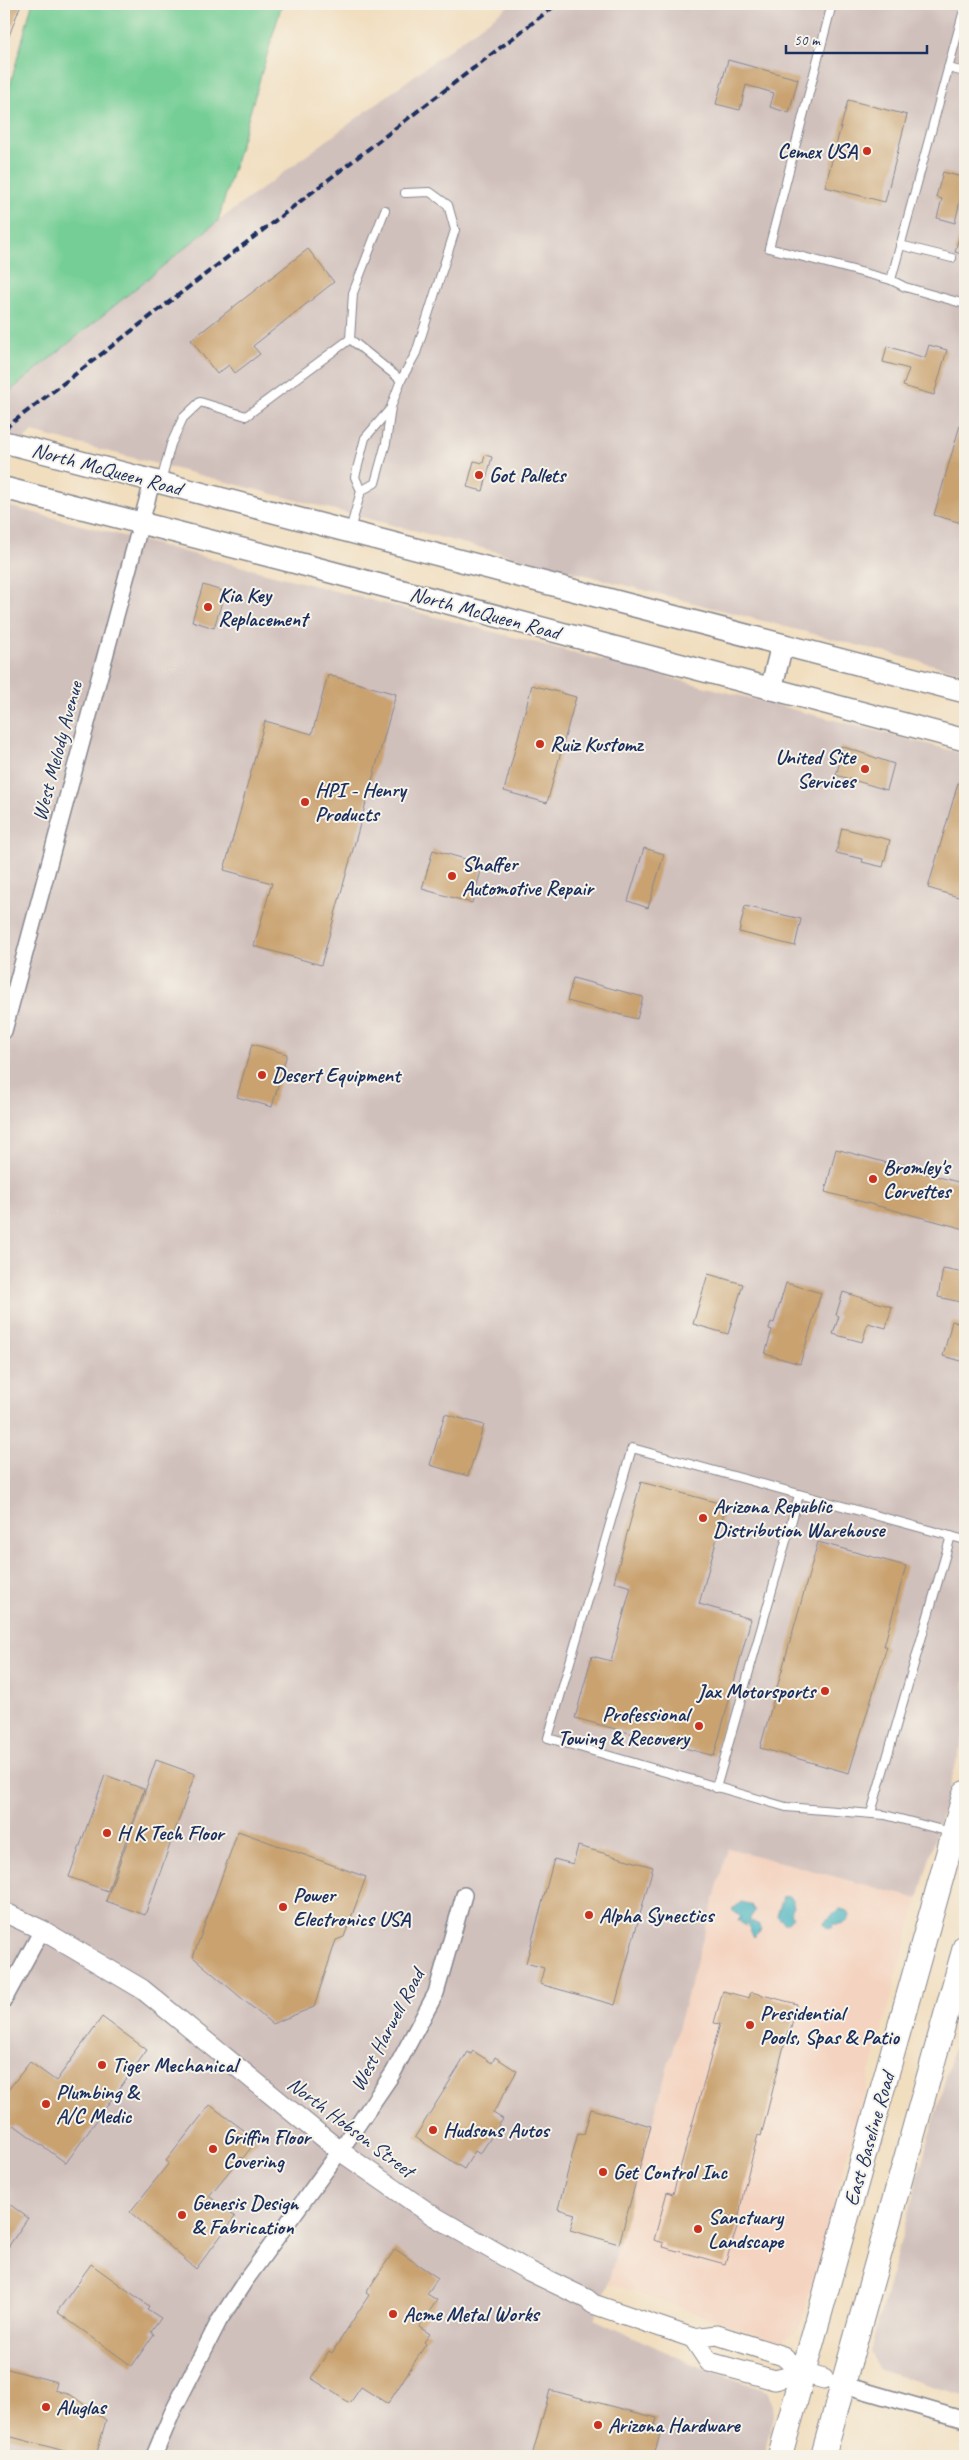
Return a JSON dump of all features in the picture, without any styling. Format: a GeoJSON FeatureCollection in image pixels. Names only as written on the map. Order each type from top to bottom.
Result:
{"type":"FeatureCollection","features":[{"type":"Feature","properties":{"kind":"main road","name":"North McQueen Road"},"geometry":{"type":"LineString","coordinates":[[4,442],[965,692]]}},
{"type":"Feature","properties":{"kind":"main road","name":"North McQueen Road"},"geometry":{"type":"LineString","coordinates":[[4,488],[965,740]]}},
{"type":"Feature","properties":{"kind":"main road"},"geometry":{"type":"LineString","coordinates":[[771,689],[782,645]]}},
{"type":"Feature","properties":{"kind":"main road","name":"East Baseline Road"},"geometry":{"type":"LineString","coordinates":[[823,2456],[823,2379],[960,1835],[965,1793]]}},
{"type":"Feature","properties":{"kind":"main road","name":"East Baseline Road"},"geometry":{"type":"LineString","coordinates":[[780,2456],[823,2379],[965,1947]]}},
{"type":"Feature","properties":{"kind":"street","name":"West Melody Avenue"},"geometry":{"type":"LineString","coordinates":[[4,1031],[140,523],[156,483]]}},
{"type":"Feature","properties":{"kind":"street","name":"West Harwell Road"},"geometry":{"type":"LineString","coordinates":[[154,2456],[172,2412],[219,2321],[245,2281],[340,2151],[393,2073],[436,1993],[464,1895]]}},
{"type":"Feature","properties":{"kind":"street","name":"North Hobson Street"},"geometry":{"type":"LineString","coordinates":[[4,1912],[42,1930],[142,1989],[340,2151],[432,2215],[529,2271],[587,2299],[593,2304],[692,2338],[717,2335],[783,2356],[823,2379]]}},
{"type":"Feature","properties":{"kind":"street"},"geometry":{"type":"LineString","coordinates":[[4,2000],[42,1930]]}},
{"type":"Feature","properties":{"kind":"street"},"geometry":{"type":"LineString","coordinates":[[692,2338],[709,2362],[776,2380],[823,2379],[965,2420]]}},
{"type":"Feature","properties":{"kind":"lane"},"geometry":{"type":"LineString","coordinates":[[832,4],[769,248],[891,280],[905,287],[965,304]]}},
{"type":"Feature","properties":{"kind":"lane"},"geometry":{"type":"LineString","coordinates":[[891,280],[965,6]]}},
{"type":"Feature","properties":{"kind":"lane"},"geometry":{"type":"LineString","coordinates":[[948,68],[965,72]]}},
{"type":"Feature","properties":{"kind":"lane"},"geometry":{"type":"LineString","coordinates":[[361,491],[375,483],[386,443],[391,407],[401,380],[416,353],[456,230],[448,205],[430,192],[406,193]]}},
{"type":"Feature","properties":{"kind":"lane"},"geometry":{"type":"LineString","coordinates":[[350,339],[352,293],[384,210]]}},
{"type":"Feature","properties":{"kind":"lane"},"geometry":{"type":"LineString","coordinates":[[900,245],[952,258]]}},
{"type":"Feature","properties":{"kind":"lane"},"geometry":{"type":"LineString","coordinates":[[350,339],[401,380]]}},
{"type":"Feature","properties":{"kind":"lane"},"geometry":{"type":"LineString","coordinates":[[156,483],[183,418],[200,402],[246,416],[350,339]]}},
{"type":"Feature","properties":{"kind":"lane"},"geometry":{"type":"LineString","coordinates":[[349,533],[361,491],[355,477],[365,438],[391,407]]}},
{"type":"Feature","properties":{"kind":"lane"},"geometry":{"type":"LineString","coordinates":[[960,1835],[885,1815],[786,1807],[548,1738],[632,1448],[965,1540]]}},
{"type":"Feature","properties":{"kind":"lane"},"geometry":{"type":"LineString","coordinates":[[716,1788],[799,1494]]}},
{"type":"Feature","properties":{"kind":"lane"},"geometry":{"type":"LineString","coordinates":[[871,1813],[952,1536]]}},
{"type":"Feature","properties":{"kind":"shaded area"},"geometry":{"type":"Polygon","coordinates":[[[511,4],[965,4],[965,673],[33,432],[4,455],[4,396],[218,221],[511,4]]]}},
{"type":"Feature","properties":{"kind":"shaded area"},"geometry":{"type":"Polygon","coordinates":[[[4,505],[965,754],[965,1732],[918,1899],[728,1848],[608,2283],[594,2319],[695,2365],[767,2391],[773,2405],[774,2416],[763,2456],[4,2456],[4,505]]]}},
{"type":"Feature","properties":{"kind":"shaded area"},"geometry":{"type":"Polygon","coordinates":[[[728,1848],[918,1899],[801,2322],[796,2332],[781,2341],[770,2339],[608,2283],[728,1848]]]}},
{"type":"Feature","properties":{"kind":"shaded area"},"geometry":{"type":"Polygon","coordinates":[[[965,2008],[965,2396],[879,2370],[870,2351],[965,2008]]]}},
{"type":"Feature","properties":{"kind":"green space"},"geometry":{"type":"Polygon","coordinates":[[[32,4],[282,4],[218,221],[4,396],[4,96],[8,93],[32,4]]]}},
{"type":"Feature","properties":{"kind":"water"},"geometry":{"type":"Polygon","coordinates":[[[788,1896],[792,1899],[794,1907],[790,1913],[793,1917],[786,1924],[777,1916],[783,1897],[788,1896]]]}},
{"type":"Feature","properties":{"kind":"water"},"geometry":{"type":"Polygon","coordinates":[[[741,1902],[750,1904],[755,1911],[750,1918],[750,1922],[758,1924],[762,1929],[754,1937],[747,1924],[745,1926],[738,1920],[741,1917],[732,1910],[741,1902]]]}},
{"type":"Feature","properties":{"kind":"water"},"geometry":{"type":"Polygon","coordinates":[[[840,1909],[848,1911],[850,1916],[848,1921],[834,1924],[832,1928],[826,1927],[824,1922],[840,1909]]]}},
{"type":"Feature","properties":{"kind":"building"},"geometry":{"type":"Polygon","coordinates":[[[4,4],[21,4],[7,41],[4,40],[4,4]]]}},
{"type":"Feature","properties":{"kind":"building"},"geometry":{"type":"Polygon","coordinates":[[[728,60],[798,79],[789,113],[770,107],[774,93],[746,85],[740,110],[716,104],[728,60]]]}},
{"type":"Feature","properties":{"kind":"building","name":"Cemex USA"},"geometry":{"type":"Polygon","coordinates":[[[848,100],[907,115],[885,202],[825,187],[848,100]]]}},
{"type":"Feature","properties":{"kind":"building"},"geometry":{"type":"Polygon","coordinates":[[[943,172],[965,178],[955,223],[937,218],[942,199],[936,197],[943,172]]]}},
{"type":"Feature","properties":{"kind":"building"},"geometry":{"type":"Polygon","coordinates":[[[965,214],[965,255],[955,252],[965,214]]]}},
{"type":"Feature","properties":{"kind":"building"},"geometry":{"type":"Polygon","coordinates":[[[308,249],[334,282],[253,346],[260,354],[235,373],[229,365],[217,374],[191,340],[308,249]]]}},
{"type":"Feature","properties":{"kind":"building"},"geometry":{"type":"Polygon","coordinates":[[[929,345],[947,350],[934,395],[903,386],[909,369],[883,362],[887,346],[925,358],[929,345]]]}},
{"type":"Feature","properties":{"kind":"building"},"geometry":{"type":"Polygon","coordinates":[[[965,408],[965,524],[934,515],[965,408]]]}},
{"type":"Feature","properties":{"kind":"building","name":"Got Pallets"},"geometry":{"type":"Polygon","coordinates":[[[485,455],[492,457],[483,491],[467,487],[474,461],[483,463],[485,455]]]}},
{"type":"Feature","properties":{"kind":"building","name":"Kia Key Replacement"},"geometry":{"type":"Polygon","coordinates":[[[203,585],[225,592],[214,628],[192,621],[203,585]]]}},
{"type":"Feature","properties":{"kind":"building","name":"HPI - Henry Products"},"geometry":{"type":"Polygon","coordinates":[[[328,675],[396,694],[321,965],[254,946],[272,883],[224,870],[265,721],[312,734],[328,675]]]}},
{"type":"Feature","properties":{"kind":"building","name":"Ruiz Kustomz"},"geometry":{"type":"Polygon","coordinates":[[[532,685],[576,697],[547,803],[504,791],[532,685]]]}},
{"type":"Feature","properties":{"kind":"building","name":"United Site Services"},"geometry":{"type":"Polygon","coordinates":[[[841,746],[894,764],[887,790],[836,775],[843,751],[840,750],[841,746]]]}},
{"type":"Feature","properties":{"kind":"building"},"geometry":{"type":"Polygon","coordinates":[[[958,783],[965,785],[965,899],[928,888],[958,783]]]}},
{"type":"Feature","properties":{"kind":"building"},"geometry":{"type":"Polygon","coordinates":[[[842,828],[890,840],[883,867],[862,862],[863,859],[836,853],[842,828]]]}},
{"type":"Feature","properties":{"kind":"building"},"geometry":{"type":"Polygon","coordinates":[[[644,848],[664,854],[648,908],[628,901],[644,848]]]}},
{"type":"Feature","properties":{"kind":"building","name":"Shaffer Automotive Repair"},"geometry":{"type":"Polygon","coordinates":[[[433,850],[483,864],[472,903],[422,889],[433,850]]]}},
{"type":"Feature","properties":{"kind":"building"},"geometry":{"type":"Polygon","coordinates":[[[745,906],[801,919],[795,946],[739,932],[745,906]]]}},
{"type":"Feature","properties":{"kind":"building"},"geometry":{"type":"Polygon","coordinates":[[[573,978],[643,997],[637,1019],[567,1001],[573,978]]]}},
{"type":"Feature","properties":{"kind":"building","name":"Desert Equipment"},"geometry":{"type":"Polygon","coordinates":[[[252,1044],[287,1054],[272,1107],[237,1097],[252,1044]]]}},
{"type":"Feature","properties":{"kind":"building"},"geometry":{"type":"Polygon","coordinates":[[[836,1149],[965,1184],[965,1229],[825,1192],[836,1149]]]}},
{"type":"Feature","properties":{"kind":"building"},"geometry":{"type":"Polygon","coordinates":[[[943,1269],[965,1273],[965,1303],[938,1297],[943,1269]]]}},
{"type":"Feature","properties":{"kind":"building"},"geometry":{"type":"Polygon","coordinates":[[[708,1274],[743,1284],[728,1334],[693,1324],[708,1274]]]}},
{"type":"Feature","properties":{"kind":"building"},"geometry":{"type":"Polygon","coordinates":[[[786,1283],[821,1293],[800,1364],[765,1354],[772,1330],[769,1329],[771,1322],[774,1323],[786,1283]]]}},
{"type":"Feature","properties":{"kind":"building"},"geometry":{"type":"Polygon","coordinates":[[[843,1292],[892,1307],[886,1328],[868,1323],[862,1342],[833,1334],[839,1316],[836,1315],[843,1292]]]}},
{"type":"Feature","properties":{"kind":"building"},"geometry":{"type":"Polygon","coordinates":[[[952,1321],[965,1325],[965,1362],[943,1356],[952,1321]]]}},
{"type":"Feature","properties":{"kind":"building"},"geometry":{"type":"Polygon","coordinates":[[[445,1414],[484,1425],[468,1476],[430,1465],[445,1414]]]}},
{"type":"Feature","properties":{"kind":"building"},"geometry":{"type":"Polygon","coordinates":[[[641,1482],[726,1505],[699,1604],[751,1619],[714,1756],[575,1718],[592,1656],[611,1661],[631,1587],[614,1582],[641,1482]]]}},
{"type":"Feature","properties":{"kind":"building","name":"Jax Motorsports"},"geometry":{"type":"Polygon","coordinates":[[[818,1542],[906,1566],[884,1646],[887,1646],[849,1773],[760,1748],[818,1542]]]}},
{"type":"Feature","properties":{"kind":"building"},"geometry":{"type":"Polygon","coordinates":[[[156,1760],[195,1774],[145,1915],[106,1901],[156,1760]]]}},
{"type":"Feature","properties":{"kind":"building","name":"H K Tech Floor"},"geometry":{"type":"Polygon","coordinates":[[[105,1775],[144,1789],[108,1891],[69,1877],[105,1775]]]}},
{"type":"Feature","properties":{"kind":"building","name":"Power Electronics USA"},"geometry":{"type":"Polygon","coordinates":[[[238,1831],[366,1877],[344,1937],[336,1940],[314,2007],[272,2024],[193,1957],[238,1831]]]}},
{"type":"Feature","properties":{"kind":"building","name":"Alpha Synectics"},"geometry":{"type":"Polygon","coordinates":[[[578,1846],[653,1867],[615,2005],[540,1984],[544,1968],[526,1963],[554,1859],[573,1864],[578,1846]]]}},
{"type":"Feature","properties":{"kind":"building"},"geometry":{"type":"Polygon","coordinates":[[[723,1991],[749,1998],[751,1992],[797,2004],[790,2031],[788,2030],[761,2136],[758,2135],[744,2189],[737,2227],[725,2264],[663,2247],[664,2243],[654,2240],[667,2192],[673,2194],[720,2024],[714,2023],[723,1991]]]}},
{"type":"Feature","properties":{"kind":"building"},"geometry":{"type":"Polygon","coordinates":[[[102,2017],[147,2050],[66,2163],[14,2125],[12,2127],[4,2121],[4,2095],[30,2062],[56,2081],[102,2017]]]}},
{"type":"Feature","properties":{"kind":"building"},"geometry":{"type":"Polygon","coordinates":[[[473,2051],[492,2063],[495,2057],[517,2071],[493,2113],[503,2119],[480,2154],[475,2151],[464,2169],[415,2137],[468,2052],[471,2054],[473,2051]]]}},
{"type":"Feature","properties":{"kind":"building"},"geometry":{"type":"Polygon","coordinates":[[[210,2105],[257,2140],[209,2196],[235,2217],[196,2269],[130,2212],[169,2163],[166,2161],[210,2105]]]}},
{"type":"Feature","properties":{"kind":"building","name":"Get Control Inc"},"geometry":{"type":"Polygon","coordinates":[[[591,2109],[651,2126],[619,2244],[570,2230],[575,2214],[558,2209],[578,2133],[584,2134],[591,2109]]]}},
{"type":"Feature","properties":{"kind":"building"},"geometry":{"type":"Polygon","coordinates":[[[4,2200],[28,2218],[4,2253],[4,2200]]]}},
{"type":"Feature","properties":{"kind":"building","name":"Acme Metal Works"},"geometry":{"type":"Polygon","coordinates":[[[395,2249],[438,2278],[427,2294],[437,2300],[419,2327],[430,2334],[424,2342],[426,2344],[388,2404],[361,2387],[350,2403],[311,2378],[329,2351],[332,2353],[369,2295],[366,2293],[395,2249]]]}},
{"type":"Feature","properties":{"kind":"building"},"geometry":{"type":"Polygon","coordinates":[[[91,2264],[149,2306],[147,2309],[161,2318],[151,2332],[154,2334],[132,2366],[57,2312],[91,2264]]]}},
{"type":"Feature","properties":{"kind":"building","name":"Aluglas"},"geometry":{"type":"Polygon","coordinates":[[[4,2368],[57,2382],[55,2390],[71,2395],[106,2420],[96,2456],[84,2456],[4,2435],[4,2368]]]}},
{"type":"Feature","properties":{"kind":"building","name":"Arizona Hardware"},"geometry":{"type":"Polygon","coordinates":[[[550,2390],[657,2418],[653,2432],[660,2434],[654,2456],[643,2454],[643,2456],[532,2456],[550,2390]]]}},
{"type":"Feature","properties":{"kind":"railway"},"geometry":{"type":"LineString","coordinates":[[4,429],[557,4]]}},
{"type":"Feature","properties":{"kind":"place","name":"Cemex USA"},"geometry":{"type":"Point","coordinates":[867,151]}},
{"type":"Feature","properties":{"kind":"place","name":"Got Pallets"},"geometry":{"type":"Point","coordinates":[479,475]}},
{"type":"Feature","properties":{"kind":"place","name":"Kia Key Replacement"},"geometry":{"type":"Point","coordinates":[208,607]}},
{"type":"Feature","properties":{"kind":"place","name":"Ruiz Kustomz"},"geometry":{"type":"Point","coordinates":[540,744]}},
{"type":"Feature","properties":{"kind":"place","name":"United Site Services"},"geometry":{"type":"Point","coordinates":[865,769]}},
{"type":"Feature","properties":{"kind":"place","name":"HPI - Henry Products"},"geometry":{"type":"Point","coordinates":[305,802]}},
{"type":"Feature","properties":{"kind":"place","name":"Shaffer Automotive Repair"},"geometry":{"type":"Point","coordinates":[452,876]}},
{"type":"Feature","properties":{"kind":"place","name":"Desert Equipment"},"geometry":{"type":"Point","coordinates":[262,1075]}},
{"type":"Feature","properties":{"kind":"place","name":"Bromley's Corvettes"},"geometry":{"type":"Point","coordinates":[873,1179]}},
{"type":"Feature","properties":{"kind":"place","name":"Arizona Republic Distribution Warehouse"},"geometry":{"type":"Point","coordinates":[703,1518]}},
{"type":"Feature","properties":{"kind":"place","name":"Jax Motorsports"},"geometry":{"type":"Point","coordinates":[825,1691]}},
{"type":"Feature","properties":{"kind":"place","name":"Professional Towing & Recovery"},"geometry":{"type":"Point","coordinates":[699,1726]}},
{"type":"Feature","properties":{"kind":"place","name":"H K Tech Floor"},"geometry":{"type":"Point","coordinates":[107,1833]}},
{"type":"Feature","properties":{"kind":"place","name":"Power Electronics USA"},"geometry":{"type":"Point","coordinates":[283,1907]}},
{"type":"Feature","properties":{"kind":"place","name":"Alpha Synectics"},"geometry":{"type":"Point","coordinates":[589,1915]}},
{"type":"Feature","properties":{"kind":"place","name":"Presidential Pools, Spas & Patio"},"geometry":{"type":"Point","coordinates":[750,2025]}},
{"type":"Feature","properties":{"kind":"place","name":"Tiger Mechanical"},"geometry":{"type":"Point","coordinates":[102,2065]}},
{"type":"Feature","properties":{"kind":"place","name":"Plumbing & A/C Medic"},"geometry":{"type":"Point","coordinates":[46,2104]}},
{"type":"Feature","properties":{"kind":"place","name":"Hudsons Autos"},"geometry":{"type":"Point","coordinates":[433,2130]}},
{"type":"Feature","properties":{"kind":"place","name":"Griffin Floor Covering"},"geometry":{"type":"Point","coordinates":[213,2149]}},
{"type":"Feature","properties":{"kind":"place","name":"Get Control Inc"},"geometry":{"type":"Point","coordinates":[603,2172]}},
{"type":"Feature","properties":{"kind":"place","name":"Genesis Design & Fabrication"},"geometry":{"type":"Point","coordinates":[182,2215]}},
{"type":"Feature","properties":{"kind":"place","name":"Sanctuary Landscape"},"geometry":{"type":"Point","coordinates":[698,2229]}},
{"type":"Feature","properties":{"kind":"place","name":"Acme Metal Works"},"geometry":{"type":"Point","coordinates":[393,2314]}},
{"type":"Feature","properties":{"kind":"place","name":"Aluglas"},"geometry":{"type":"Point","coordinates":[46,2407]}},
{"type":"Feature","properties":{"kind":"place","name":"Arizona Hardware"},"geometry":{"type":"Point","coordinates":[598,2425]}}]}
